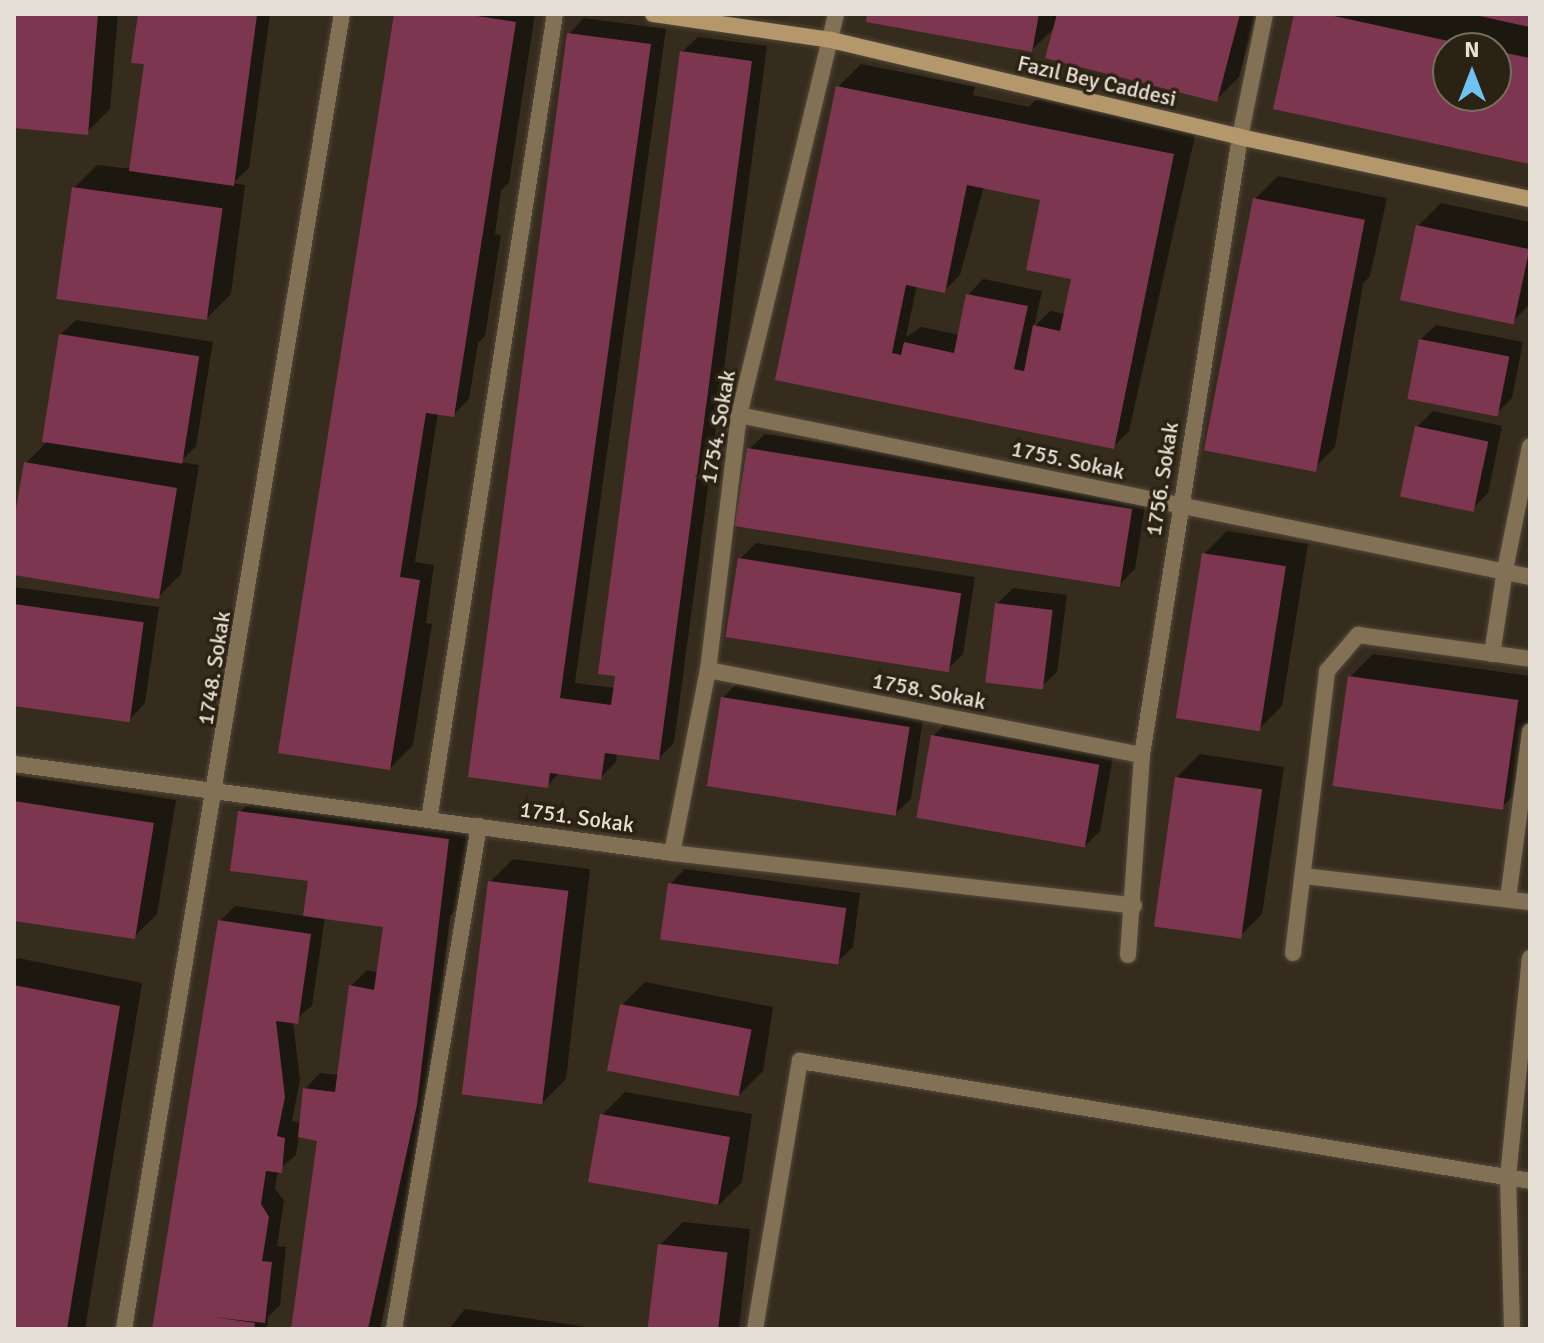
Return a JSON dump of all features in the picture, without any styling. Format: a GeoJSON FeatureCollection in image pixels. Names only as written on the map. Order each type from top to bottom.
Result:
{"type":"FeatureCollection","features":[{"type":"Feature","properties":{"kind":"street","name":"1748. Sokak"},"geometry":{"type":"LineString","coordinates":[[124,1329],[216,790],[342,14]]}},
{"type":"Feature","properties":{"kind":"street"},"geometry":{"type":"LineString","coordinates":[[429,820],[555,14]]}},
{"type":"Feature","properties":{"kind":"street","name":"Fazıl Bey Caddesi"},"geometry":{"type":"LineString","coordinates":[[653,14],[831,40],[1240,137],[1530,199]]}},
{"type":"Feature","properties":{"kind":"street","name":"1754. Sokak"},"geometry":{"type":"LineString","coordinates":[[672,853],[708,670],[739,415],[836,14]]}},
{"type":"Feature","properties":{"kind":"street","name":"1756. Sokak"},"geometry":{"type":"LineString","coordinates":[[1128,955],[1134,906],[1142,755],[1240,137],[1265,14]]}},
{"type":"Feature","properties":{"kind":"street","name":"1755. Sokak"},"geometry":{"type":"LineString","coordinates":[[739,415],[1530,577]]}},
{"type":"Feature","properties":{"kind":"street"},"geometry":{"type":"LineString","coordinates":[[1492,654],[1530,446]]}},
{"type":"Feature","properties":{"kind":"street"},"geometry":{"type":"LineString","coordinates":[[1293,953],[1327,671],[1358,635],[1530,659]]}},
{"type":"Feature","properties":{"kind":"street","name":"1758. Sokak"},"geometry":{"type":"LineString","coordinates":[[708,670],[1142,755]]}},
{"type":"Feature","properties":{"kind":"street"},"geometry":{"type":"LineString","coordinates":[[1508,899],[1530,731]]}},
{"type":"Feature","properties":{"kind":"street","name":"1751. Sokak"},"geometry":{"type":"LineString","coordinates":[[14,764],[672,853],[1134,906]]}},
{"type":"Feature","properties":{"kind":"street"},"geometry":{"type":"LineString","coordinates":[[394,1329],[479,826]]}},
{"type":"Feature","properties":{"kind":"street"},"geometry":{"type":"LineString","coordinates":[[1304,876],[1530,902]]}},
{"type":"Feature","properties":{"kind":"street"},"geometry":{"type":"LineString","coordinates":[[1512,1329],[1508,1177],[1530,958]]}},
{"type":"Feature","properties":{"kind":"street"},"geometry":{"type":"LineString","coordinates":[[755,1329],[800,1061],[1530,1181]]}},
{"type":"Feature","properties":{"kind":"building"},"geometry":{"type":"Polygon","coordinates":[[[14,14],[98,14],[88,135],[14,128],[14,14]]]}},
{"type":"Feature","properties":{"kind":"building"},"geometry":{"type":"Polygon","coordinates":[[[138,14],[257,15],[234,186],[129,171],[144,64],[131,63],[138,14]]]}},
{"type":"Feature","properties":{"kind":"building"},"geometry":{"type":"Polygon","coordinates":[[[394,14],[464,14],[516,22],[454,417],[426,413],[400,577],[420,580],[390,770],[278,753],[394,14]]]}},
{"type":"Feature","properties":{"kind":"building"},"geometry":{"type":"Polygon","coordinates":[[[867,14],[1039,14],[1032,52],[866,22],[867,14]]]}},
{"type":"Feature","properties":{"kind":"building"},"geometry":{"type":"Polygon","coordinates":[[[1057,14],[1240,14],[1217,102],[1045,58],[1057,14]]]}},
{"type":"Feature","properties":{"kind":"building"},"geometry":{"type":"Polygon","coordinates":[[[1294,14],[1325,14],[1432,37],[1432,112],[1512,112],[1512,54],[1530,58],[1530,164],[1273,109],[1294,14]]]}},
{"type":"Feature","properties":{"kind":"building"},"geometry":{"type":"Polygon","coordinates":[[[1530,14],[1530,27],[1475,15],[1530,14]]]}},
{"type":"Feature","properties":{"kind":"building"},"geometry":{"type":"Polygon","coordinates":[[[567,33],[651,44],[560,698],[611,705],[615,676],[598,674],[680,51],[752,61],[659,760],[605,753],[601,780],[550,773],[548,788],[468,777],[567,33]]]}},
{"type":"Feature","properties":{"kind":"building"},"geometry":{"type":"Polygon","coordinates":[[[836,86],[1174,154],[1114,449],[775,380],[836,86]],[[967,185],[945,293],[906,285],[892,353],[901,355],[904,342],[954,353],[966,294],[1028,306],[1014,369],[1024,371],[1033,325],[1060,331],[1071,279],[1026,270],[1040,200],[967,185]]]}},
{"type":"Feature","properties":{"kind":"building"},"geometry":{"type":"Polygon","coordinates":[[[72,187],[223,208],[207,320],[56,299],[72,187]]]}},
{"type":"Feature","properties":{"kind":"building"},"geometry":{"type":"Polygon","coordinates":[[[1253,198],[1365,220],[1316,472],[1204,450],[1253,198]]]}},
{"type":"Feature","properties":{"kind":"building"},"geometry":{"type":"Polygon","coordinates":[[[1416,225],[1529,249],[1513,324],[1400,300],[1416,225]]]}},
{"type":"Feature","properties":{"kind":"building"},"geometry":{"type":"Polygon","coordinates":[[[59,334],[199,356],[182,464],[42,442],[59,334]]]}},
{"type":"Feature","properties":{"kind":"building"},"geometry":{"type":"Polygon","coordinates":[[[1419,339],[1509,357],[1498,416],[1407,399],[1419,339]]]}},
{"type":"Feature","properties":{"kind":"building"},"geometry":{"type":"Polygon","coordinates":[[[1415,426],[1488,442],[1473,512],[1400,496],[1415,426]]]}},
{"type":"Feature","properties":{"kind":"building"},"geometry":{"type":"Polygon","coordinates":[[[747,448],[1132,509],[1120,587],[735,526],[747,448]]]}},
{"type":"Feature","properties":{"kind":"building"},"geometry":{"type":"Polygon","coordinates":[[[24,462],[177,488],[159,599],[14,575],[14,521],[24,462]]]}},
{"type":"Feature","properties":{"kind":"building"},"geometry":{"type":"Polygon","coordinates":[[[1202,553],[1286,566],[1260,731],[1176,718],[1202,553]]]}},
{"type":"Feature","properties":{"kind":"building"},"geometry":{"type":"Polygon","coordinates":[[[738,558],[961,593],[949,672],[725,637],[738,558]]]}},
{"type":"Feature","properties":{"kind":"building"},"geometry":{"type":"Polygon","coordinates":[[[995,603],[1053,610],[1043,689],[985,682],[995,603]]]}},
{"type":"Feature","properties":{"kind":"building"},"geometry":{"type":"Polygon","coordinates":[[[14,604],[144,622],[130,722],[14,706],[14,604]]]}},
{"type":"Feature","properties":{"kind":"building"},"geometry":{"type":"Polygon","coordinates":[[[1348,676],[1518,700],[1503,810],[1333,786],[1348,676]]]}},
{"type":"Feature","properties":{"kind":"building"},"geometry":{"type":"Polygon","coordinates":[[[721,697],[910,727],[896,816],[707,786],[721,697]]]}},
{"type":"Feature","properties":{"kind":"building"},"geometry":{"type":"Polygon","coordinates":[[[931,735],[1099,765],[1085,847],[916,818],[931,735]]]}},
{"type":"Feature","properties":{"kind":"building"},"geometry":{"type":"Polygon","coordinates":[[[1175,777],[1262,789],[1241,939],[1154,927],[1175,777]]]}},
{"type":"Feature","properties":{"kind":"building"},"geometry":{"type":"Polygon","coordinates":[[[14,801],[154,823],[135,939],[14,921],[14,801]]]}},
{"type":"Feature","properties":{"kind":"building"},"geometry":{"type":"Polygon","coordinates":[[[238,811],[449,839],[417,1105],[368,1329],[291,1329],[317,1141],[298,1137],[303,1088],[335,1092],[349,985],[374,990],[383,927],[303,916],[308,881],[230,871],[238,811]]]}},
{"type":"Feature","properties":{"kind":"building"},"geometry":{"type":"Polygon","coordinates":[[[488,881],[568,891],[542,1104],[462,1094],[488,881]]]}},
{"type":"Feature","properties":{"kind":"building"},"geometry":{"type":"Polygon","coordinates":[[[668,883],[846,908],[838,964],[660,939],[668,883]]]}},
{"type":"Feature","properties":{"kind":"building"},"geometry":{"type":"Polygon","coordinates":[[[218,920],[311,934],[298,1024],[276,1021],[285,1097],[277,1136],[285,1138],[282,1173],[266,1171],[261,1204],[269,1217],[262,1261],[272,1262],[265,1323],[213,1317],[255,1323],[254,1329],[152,1329],[218,920]]]}},
{"type":"Feature","properties":{"kind":"building"},"geometry":{"type":"Polygon","coordinates":[[[14,985],[120,1006],[67,1329],[14,1329],[14,985]]]}},
{"type":"Feature","properties":{"kind":"building"},"geometry":{"type":"Polygon","coordinates":[[[620,1004],[752,1030],[739,1096],[607,1071],[620,1004]]]}},
{"type":"Feature","properties":{"kind":"building"},"geometry":{"type":"Polygon","coordinates":[[[600,1114],[730,1137],[718,1205],[588,1182],[600,1114]]]}},
{"type":"Feature","properties":{"kind":"building"},"geometry":{"type":"Polygon","coordinates":[[[658,1244],[727,1253],[718,1329],[648,1329],[658,1244]]]}}]}
